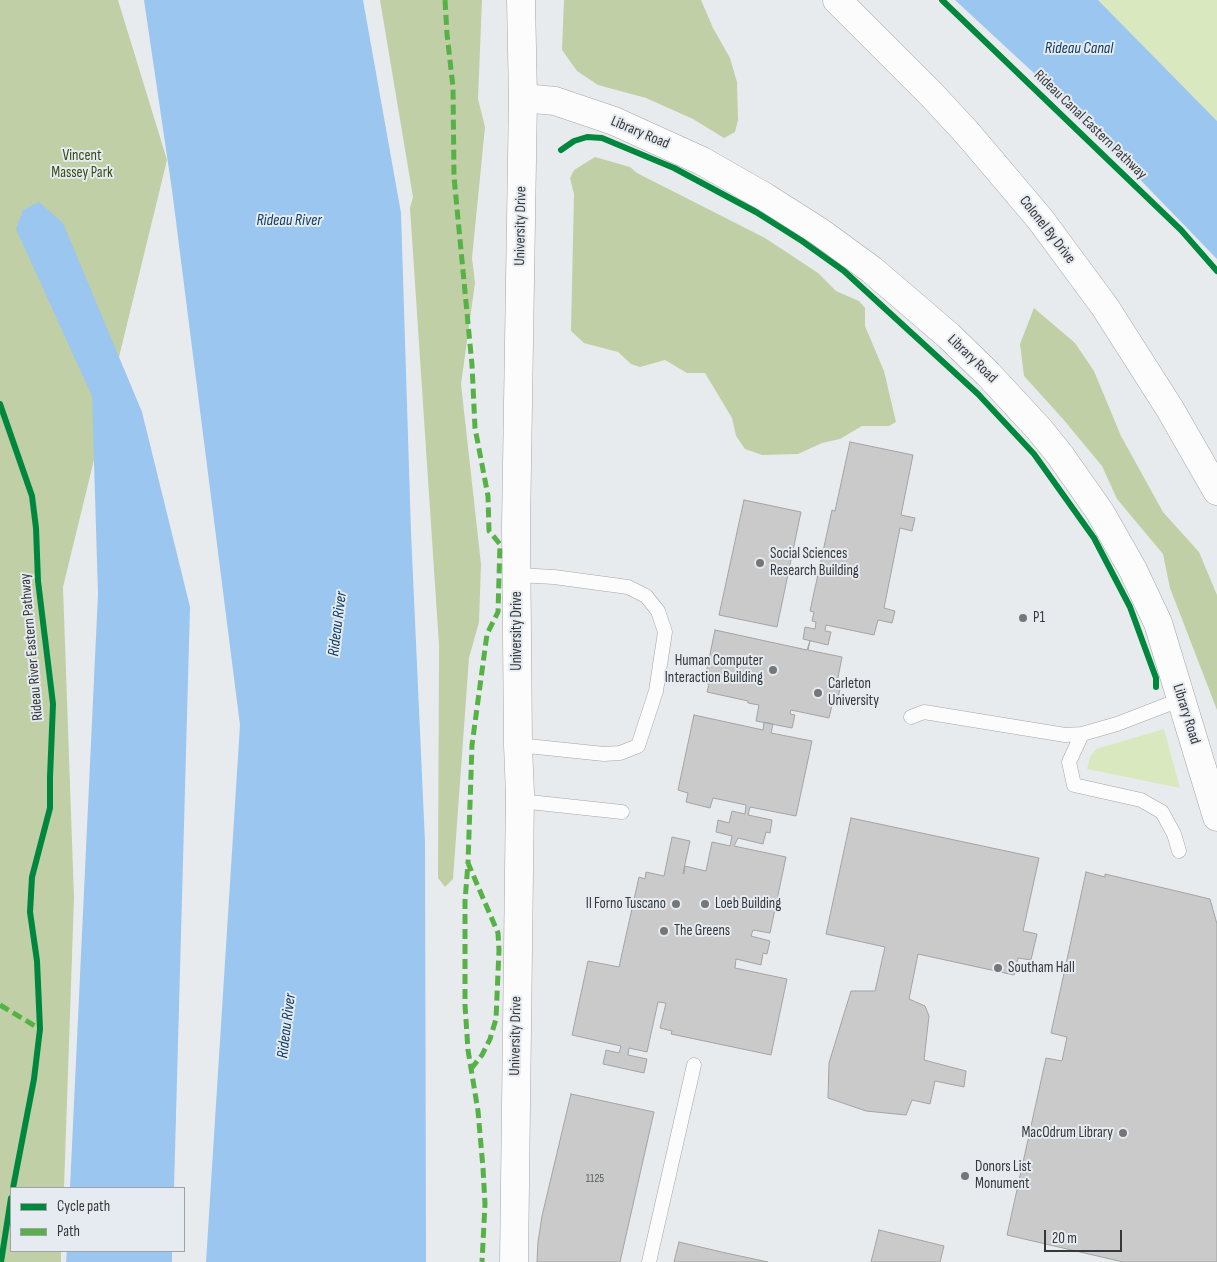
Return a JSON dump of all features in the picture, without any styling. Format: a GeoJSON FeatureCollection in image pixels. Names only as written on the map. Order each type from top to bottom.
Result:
{"type":"FeatureCollection","features":[{"type":"Feature","properties":{"kind":"street","name":"University Drive"},"geometry":{"type":"LineString","coordinates":[[514,1262],[520,801],[516,516],[523,98],[521,0]]}},
{"type":"Feature","properties":{"kind":"street","name":"Colonel By Drive"},"geometry":{"type":"LineString","coordinates":[[837,0],[932,95],[968,134],[1040,219],[1105,307],[1170,409],[1217,491]]}},
{"type":"Feature","properties":{"kind":"street","name":"Library Road"},"geometry":{"type":"LineString","coordinates":[[523,98],[555,101],[614,121],[702,161],[738,180],[841,247],[905,297],[988,374],[1039,428],[1060,454],[1100,512],[1133,570],[1158,623],[1217,817]]}},
{"type":"Feature","properties":{"kind":"lane"},"geometry":{"type":"LineString","coordinates":[[517,575],[554,577],[628,587],[646,596],[658,611],[665,632],[656,691],[638,746],[620,753],[604,754],[518,745]]}},
{"type":"Feature","properties":{"kind":"lane"},"geometry":{"type":"LineString","coordinates":[[911,717],[924,712],[1065,735],[1082,734],[1117,724],[1182,699]]}},
{"type":"Feature","properties":{"kind":"lane"},"geometry":{"type":"LineString","coordinates":[[1082,734],[1069,762],[1074,784],[1141,800],[1162,812],[1174,834],[1179,851]]}},
{"type":"Feature","properties":{"kind":"lane"},"geometry":{"type":"LineString","coordinates":[[520,801],[622,812]]}},
{"type":"Feature","properties":{"kind":"lane"},"geometry":{"type":"LineString","coordinates":[[649,1262],[694,1065]]}},
{"type":"Feature","properties":{"kind":"green space","name":"Vincent Massey Park"},"geometry":{"type":"Polygon","coordinates":[[[0,0],[118,0],[167,160],[63,587],[74,898],[64,1187],[10,1187],[10,1252],[61,1252],[61,1262],[0,1262],[0,0]]]}},
{"type":"Feature","properties":{"kind":"green space"},"geometry":{"type":"Polygon","coordinates":[[[380,0],[482,0],[478,99],[485,127],[472,258],[475,283],[461,384],[481,564],[479,622],[469,658],[453,879],[445,887],[438,878],[439,645],[410,208],[413,197],[380,0]]]}},
{"type":"Feature","properties":{"kind":"green space"},"geometry":{"type":"Polygon","coordinates":[[[564,0],[701,0],[713,28],[730,58],[737,82],[738,120],[735,132],[724,138],[693,119],[646,98],[598,85],[577,71],[562,50],[564,0]]]}},
{"type":"Feature","properties":{"kind":"green space"},"geometry":{"type":"Polygon","coordinates":[[[1098,0],[1217,0],[1217,121],[1098,0]]]}},
{"type":"Feature","properties":{"kind":"green space"},"geometry":{"type":"Polygon","coordinates":[[[595,157],[630,167],[637,173],[765,238],[818,273],[836,291],[859,301],[865,308],[865,326],[884,371],[896,422],[889,426],[862,426],[840,439],[822,443],[798,454],[762,455],[745,449],[736,436],[732,418],[705,373],[687,373],[665,360],[640,367],[631,364],[618,352],[584,343],[571,331],[574,194],[570,178],[574,170],[595,157]]]}},
{"type":"Feature","properties":{"kind":"green space"},"geometry":{"type":"Polygon","coordinates":[[[1034,308],[1075,343],[1094,371],[1121,436],[1163,512],[1199,552],[1217,595],[1217,710],[1170,588],[1163,554],[1117,499],[1102,466],[1024,376],[1020,344],[1034,308]]]}},
{"type":"Feature","properties":{"kind":"green space"},"geometry":{"type":"Polygon","coordinates":[[[1164,729],[1180,788],[1087,769],[1090,757],[1096,749],[1164,729]]]}},
{"type":"Feature","properties":{"kind":"water","name":"Rideau River"},"geometry":{"type":"Polygon","coordinates":[[[144,0],[363,0],[401,213],[411,532],[425,842],[426,1262],[206,1262],[240,725],[172,190],[144,0]]]}},
{"type":"Feature","properties":{"kind":"water","name":"Rideau Canal"},"geometry":{"type":"Polygon","coordinates":[[[955,0],[1098,0],[1217,121],[1217,259],[1064,101],[955,0]]]}},
{"type":"Feature","properties":{"kind":"water"},"geometry":{"type":"Polygon","coordinates":[[[39,202],[63,223],[142,412],[190,607],[174,1187],[70,1187],[98,594],[92,396],[16,229],[23,210],[39,202]]]}},
{"type":"Feature","properties":{"kind":"water"},"geometry":{"type":"Polygon","coordinates":[[[67,1252],[172,1252],[172,1262],[66,1262],[67,1252]]]}},
{"type":"Feature","properties":{"kind":"building"},"geometry":{"type":"Polygon","coordinates":[[[850,442],[913,455],[901,515],[915,518],[912,531],[900,528],[884,608],[895,611],[892,623],[878,620],[874,635],[826,625],[825,631],[831,632],[828,645],[803,639],[805,627],[815,629],[816,622],[812,621],[814,612],[810,611],[832,510],[835,511],[850,442]]]}},
{"type":"Feature","properties":{"kind":"building","name":"Social Sciences Research Building"},"geometry":{"type":"Polygon","coordinates":[[[744,500],[801,512],[777,627],[719,615],[744,500]]]}},
{"type":"Feature","properties":{"kind":"building","name":"Human Computer Interaction Building"},"geometry":{"type":"Polygon","coordinates":[[[715,630],[807,650],[810,641],[808,650],[842,657],[836,688],[840,689],[837,702],[833,701],[829,718],[791,710],[790,714],[795,715],[792,728],[756,721],[759,705],[707,692],[709,684],[704,683],[715,630]]]}},
{"type":"Feature","properties":{"kind":"building","name":"Loeb Building"},"geometry":{"type":"Polygon","coordinates":[[[694,715],[763,730],[764,722],[773,724],[771,733],[812,741],[796,816],[750,807],[748,815],[772,820],[770,833],[766,832],[763,844],[738,838],[734,846],[786,857],[770,933],[753,930],[751,936],[770,941],[767,954],[763,953],[761,965],[736,959],[735,968],[787,979],[771,1055],[671,1034],[672,1031],[660,1028],[666,1003],[658,1002],[647,1052],[629,1048],[628,1055],[647,1059],[644,1073],[603,1064],[606,1050],[619,1053],[621,1046],[572,1035],[588,961],[619,967],[639,877],[645,879],[646,872],[664,876],[672,837],[690,841],[683,873],[684,874],[685,866],[706,871],[712,842],[730,846],[732,836],[716,832],[718,820],[729,823],[732,811],[745,814],[746,805],[713,798],[710,808],[686,802],[688,793],[678,790],[694,715]]]}},
{"type":"Feature","properties":{"kind":"building","name":"Southam Hall"},"geometry":{"type":"Polygon","coordinates":[[[851,818],[1039,858],[1023,931],[1037,934],[1031,960],[1018,958],[1014,975],[918,954],[909,999],[925,1006],[929,1016],[924,1060],[966,1071],[964,1087],[935,1081],[930,1104],[912,1100],[906,1115],[866,1111],[828,1098],[829,1063],[851,991],[875,991],[885,947],[826,934],[851,818]]]}},
{"type":"Feature","properties":{"kind":"building","name":"MacOdrum Library"},"geometry":{"type":"Polygon","coordinates":[[[1086,872],[1105,877],[1105,874],[1210,899],[1217,924],[1217,1262],[1123,1262],[1007,1235],[1046,1058],[1062,1061],[1067,1037],[1051,1033],[1086,872]]]}},
{"type":"Feature","properties":{"kind":"building"},"geometry":{"type":"Polygon","coordinates":[[[571,1094],[654,1112],[620,1262],[537,1262],[542,1216],[571,1094]]]}},
{"type":"Feature","properties":{"kind":"building"},"geometry":{"type":"Polygon","coordinates":[[[879,1230],[944,1246],[940,1262],[871,1262],[879,1230]]]}},
{"type":"Feature","properties":{"kind":"building"},"geometry":{"type":"Polygon","coordinates":[[[679,1242],[726,1253],[768,1262],[674,1262],[679,1242]]]}},
{"type":"Feature","properties":{"kind":"marked path"},"geometry":{"type":"LineString","coordinates":[[445,0],[453,87],[454,177],[472,365],[475,428],[488,496],[489,531],[500,544],[498,612],[487,634],[472,745],[468,863]]}},
{"type":"Feature","properties":{"kind":"marked path"},"geometry":{"type":"LineString","coordinates":[[471,1069],[482,1055],[490,1039],[496,1019],[499,950],[498,933],[468,863],[465,901],[465,1005],[468,1050],[478,1111],[483,1168],[485,1204],[482,1262]]}},
{"type":"Feature","properties":{"kind":"marked path"},"geometry":{"type":"LineString","coordinates":[[0,1005],[40,1029]]}},
{"type":"Feature","properties":{"kind":"cycle path","name":"Rideau Canal Eastern Pathway"},"geometry":{"type":"LineString","coordinates":[[942,0],[1181,230],[1217,271]]}},
{"type":"Feature","properties":{"kind":"cycle path"},"geometry":{"type":"LineString","coordinates":[[561,150],[574,141],[587,137],[602,138],[674,168],[756,212],[802,241],[844,271],[978,394],[1034,454],[1094,538],[1130,607],[1156,678],[1156,687]]}},
{"type":"Feature","properties":{"kind":"cycle path","name":"Rideau River Eastern Pathway"},"geometry":{"type":"LineString","coordinates":[[0,404],[32,496],[36,528],[38,581],[53,704],[50,808],[32,877],[30,912],[37,961],[40,1029],[34,1079],[13,1187]]}},
{"type":"Feature","properties":{"kind":"cycle path"},"geometry":{"type":"LineString","coordinates":[[1,1262],[10,1204]]}},
{"type":"Feature","properties":{"kind":"place","name":"Social Sciences Research Building"},"geometry":{"type":"Point","coordinates":[760,563]}},
{"type":"Feature","properties":{"kind":"place","name":"P1"},"geometry":{"type":"Point","coordinates":[1023,618]}},
{"type":"Feature","properties":{"kind":"place","name":"Human Computer Interaction Building"},"geometry":{"type":"Point","coordinates":[773,670]}},
{"type":"Feature","properties":{"kind":"place","name":"Carleton University"},"geometry":{"type":"Point","coordinates":[818,693]}},
{"type":"Feature","properties":{"kind":"place","name":"Il Forno Tuscano"},"geometry":{"type":"Point","coordinates":[676,904]}},
{"type":"Feature","properties":{"kind":"place","name":"Loeb Building"},"geometry":{"type":"Point","coordinates":[705,904]}},
{"type":"Feature","properties":{"kind":"place","name":"The Greens"},"geometry":{"type":"Point","coordinates":[664,931]}},
{"type":"Feature","properties":{"kind":"place","name":"Southam Hall"},"geometry":{"type":"Point","coordinates":[998,968]}},
{"type":"Feature","properties":{"kind":"place","name":"MacOdrum Library"},"geometry":{"type":"Point","coordinates":[1123,1133]}},
{"type":"Feature","properties":{"kind":"place","name":"Donors List Monument"},"geometry":{"type":"Point","coordinates":[965,1176]}}]}
